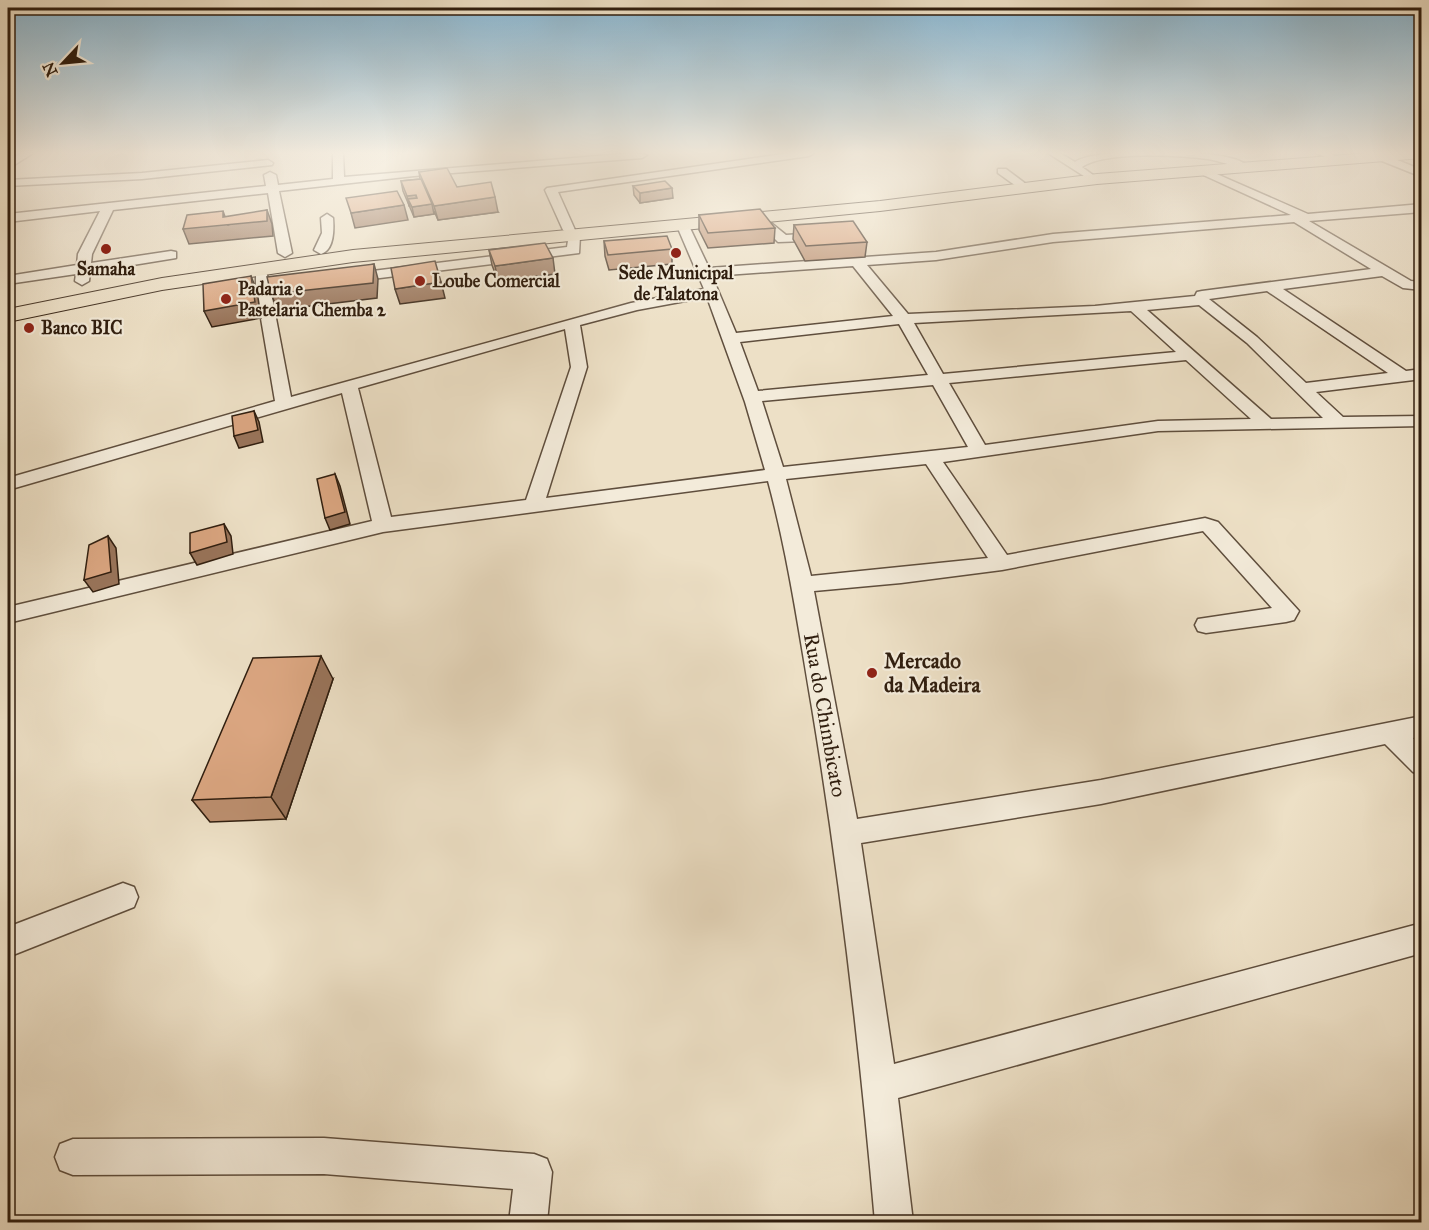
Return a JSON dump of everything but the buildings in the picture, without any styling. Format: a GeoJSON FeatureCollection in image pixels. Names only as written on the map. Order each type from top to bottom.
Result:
{"type":"FeatureCollection","features":[{"type":"Feature","properties":{"kind":"highway"},"geometry":{"type":"LineString","coordinates":[[8,315],[114,293],[260,268],[786,210]]}},
{"type":"Feature","properties":{"kind":"highway"},"geometry":{"type":"LineString","coordinates":[[8,295],[83,275],[285,253],[683,226],[826,210]]}},
{"type":"Feature","properties":{"kind":"street"},"geometry":{"type":"LineString","coordinates":[[8,218],[77,210]]}},
{"type":"Feature","properties":{"kind":"street"},"geometry":{"type":"LineString","coordinates":[[83,275],[85,254],[106,210]]}},
{"type":"Feature","properties":{"kind":"street"},"geometry":{"type":"LineString","coordinates":[[278,210],[285,253]]}},
{"type":"Feature","properties":{"kind":"street"},"geometry":{"type":"LineString","coordinates":[[263,289],[574,250],[571,233],[560,210]]}},
{"type":"Feature","properties":{"kind":"street"},"geometry":{"type":"LineString","coordinates":[[1284,210],[1408,285],[1422,286]]}},
{"type":"Feature","properties":{"kind":"street"},"geometry":{"type":"LineString","coordinates":[[705,272],[936,256],[1053,238],[1396,210]]}},
{"type":"Feature","properties":{"kind":"street"},"geometry":{"type":"LineString","coordinates":[[321,250],[328,233],[327,218]]}},
{"type":"Feature","properties":{"kind":"street"},"geometry":{"type":"LineString","coordinates":[[760,218],[783,239],[841,235]]}},
{"type":"Feature","properties":{"kind":"street","name":"Rua do Chimbicato"},"geometry":{"type":"LineString","coordinates":[[683,226],[705,272],[753,397],[802,584],[846,833],[881,1085],[894,1222]]}},
{"type":"Feature","properties":{"kind":"street"},"geometry":{"type":"LineString","coordinates":[[8,280],[83,275],[171,255]]}},
{"type":"Feature","properties":{"kind":"street"},"geometry":{"type":"LineString","coordinates":[[857,262],[904,319],[980,451]]}},
{"type":"Feature","properties":{"kind":"street"},"geometry":{"type":"LineString","coordinates":[[260,268],[284,403]]}},
{"type":"Feature","properties":{"kind":"street"},"geometry":{"type":"LineString","coordinates":[[1202,300],[1202,295],[1386,271]]}},
{"type":"Feature","properties":{"kind":"street"},"geometry":{"type":"LineString","coordinates":[[1272,286],[1403,376]]}},
{"type":"Feature","properties":{"kind":"street"},"geometry":{"type":"LineString","coordinates":[[8,484],[284,403],[572,323],[636,306],[713,292]]}},
{"type":"Feature","properties":{"kind":"street"},"geometry":{"type":"LineString","coordinates":[[731,338],[904,319],[1135,307],[1202,300],[1252,340],[1339,423]]}},
{"type":"Feature","properties":{"kind":"street"},"geometry":{"type":"LineString","coordinates":[[1135,307],[1265,422]]}},
{"type":"Feature","properties":{"kind":"street"},"geometry":{"type":"LineString","coordinates":[[534,505],[579,367],[572,323]]}},
{"type":"Feature","properties":{"kind":"street"},"geometry":{"type":"LineString","coordinates":[[753,397],[1191,356]]}},
{"type":"Feature","properties":{"kind":"street"},"geometry":{"type":"LineString","coordinates":[[1304,388],[1422,374]]}},
{"type":"Feature","properties":{"kind":"street"},"geometry":{"type":"LineString","coordinates":[[349,385],[383,525]]}},
{"type":"Feature","properties":{"kind":"street"},"geometry":{"type":"LineString","coordinates":[[8,615],[383,525],[775,474],[932,458],[1139,428],[1265,422],[1422,421]]}},
{"type":"Feature","properties":{"kind":"street"},"geometry":{"type":"LineString","coordinates":[[932,458],[1002,563]]}},
{"type":"Feature","properties":{"kind":"street"},"geometry":{"type":"LineString","coordinates":[[802,584],[901,576],[1002,563],[1209,525],[1250,567],[1288,612],[1206,625]]}},
{"type":"Feature","properties":{"kind":"street"},"geometry":{"type":"LineString","coordinates":[[846,833],[1101,792],[1422,726]]}},
{"type":"Feature","properties":{"kind":"street"},"geometry":{"type":"LineString","coordinates":[[1391,733],[1422,764]]}},
{"type":"Feature","properties":{"kind":"street"},"geometry":{"type":"LineString","coordinates":[[8,942],[123,897]]}},
{"type":"Feature","properties":{"kind":"street"},"geometry":{"type":"LineString","coordinates":[[881,1085],[1422,938]]}},
{"type":"Feature","properties":{"kind":"street"},"geometry":{"type":"LineString","coordinates":[[73,1157],[324,1156],[534,1172],[528,1222]]}},
{"type":"Feature","properties":{"kind":"place","name":"Samaha"},"geometry":{"type":"Point","coordinates":[106,249]}},
{"type":"Feature","properties":{"kind":"place","name":"Sede Municipal de Talatona"},"geometry":{"type":"Point","coordinates":[676,253]}},
{"type":"Feature","properties":{"kind":"place","name":"Loube Comercial"},"geometry":{"type":"Point","coordinates":[420,281]}},
{"type":"Feature","properties":{"kind":"place","name":"Padaria e Pastelaria Chemba 2"},"geometry":{"type":"Point","coordinates":[226,299]}},
{"type":"Feature","properties":{"kind":"place","name":"Banco BIC"},"geometry":{"type":"Point","coordinates":[29,328]}},
{"type":"Feature","properties":{"kind":"place","name":"Mercado da Madeira"},"geometry":{"type":"Point","coordinates":[872,673]}}]}
